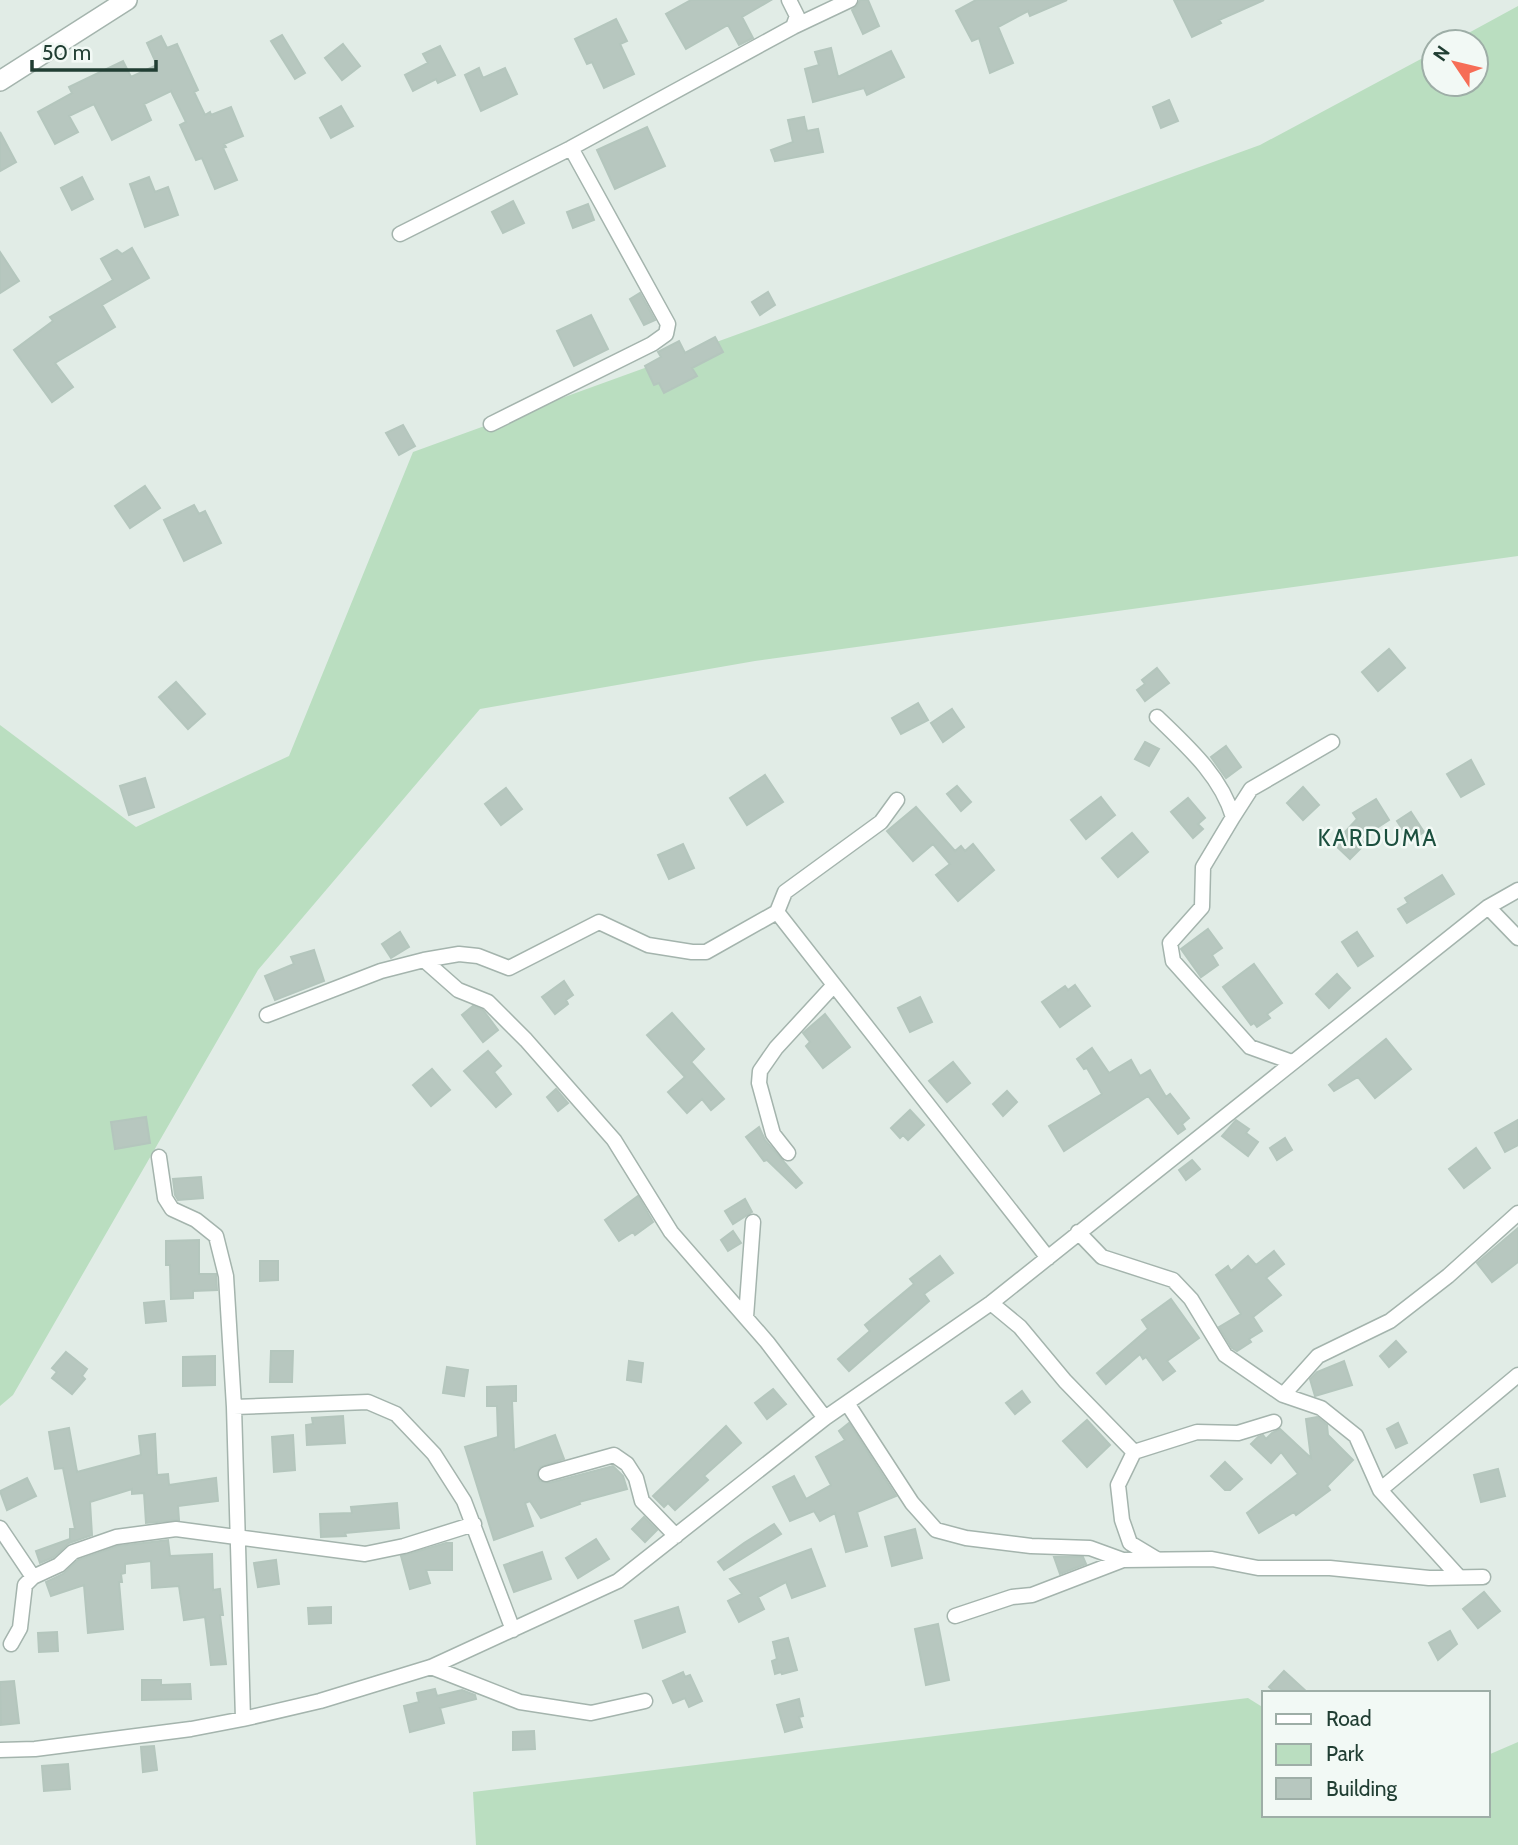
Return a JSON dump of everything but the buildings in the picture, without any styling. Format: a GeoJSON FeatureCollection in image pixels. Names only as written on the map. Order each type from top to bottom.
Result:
{"type":"FeatureCollection","features":[{"type":"Feature","properties":{"kind":"street"},"geometry":{"type":"LineString","coordinates":[[0,81],[127,0]]}},
{"type":"Feature","properties":{"kind":"street"},"geometry":{"type":"LineString","coordinates":[[789,0],[797,16],[793,27]]}},
{"type":"Feature","properties":{"kind":"street"},"geometry":{"type":"LineString","coordinates":[[400,234],[571,148],[793,27],[850,0]]}},
{"type":"Feature","properties":{"kind":"street"},"geometry":{"type":"LineString","coordinates":[[491,424],[652,344],[666,334],[668,324],[571,148]]}},
{"type":"Feature","properties":{"kind":"street"},"geometry":{"type":"LineString","coordinates":[[1157,717],[1200,760],[1228,798],[1233,817]]}},
{"type":"Feature","properties":{"kind":"street"},"geometry":{"type":"LineString","coordinates":[[1292,1062],[1250,1047],[1173,961],[1170,943],[1202,907],[1203,867],[1251,789],[1332,742]]}},
{"type":"Feature","properties":{"kind":"street"},"geometry":{"type":"LineString","coordinates":[[267,1015],[380,971],[424,960],[459,954],[478,956],[509,968],[599,922],[648,945],[706,952],[776,912],[785,892],[881,822],[897,800]]}},
{"type":"Feature","properties":{"kind":"street"},"geometry":{"type":"LineString","coordinates":[[0,1750],[35,1749],[191,1729],[320,1701],[432,1667],[618,1581],[825,1418],[991,1303],[1488,907],[1518,890]]}},
{"type":"Feature","properties":{"kind":"street"},"geometry":{"type":"LineString","coordinates":[[1488,907],[1518,938]]}},
{"type":"Feature","properties":{"kind":"street"},"geometry":{"type":"LineString","coordinates":[[776,912],[1048,1258]]}},
{"type":"Feature","properties":{"kind":"street"},"geometry":{"type":"LineString","coordinates":[[424,960],[458,990],[488,1002],[526,1040],[614,1140],[671,1232],[767,1342],[825,1418]]}},
{"type":"Feature","properties":{"kind":"street"},"geometry":{"type":"LineString","coordinates":[[788,1153],[774,1134],[758,1083],[760,1071],[776,1048],[834,985]]}},
{"type":"Feature","properties":{"kind":"street"},"geometry":{"type":"LineString","coordinates":[[159,1157],[164,1198],[172,1209],[196,1220],[216,1236],[226,1276],[234,1407],[243,1719]]}},
{"type":"Feature","properties":{"kind":"street"},"geometry":{"type":"LineString","coordinates":[[1283,1395],[1318,1356],[1390,1321],[1448,1276],[1518,1213]]}},
{"type":"Feature","properties":{"kind":"street"},"geometry":{"type":"LineString","coordinates":[[746,1317],[753,1222]]}},
{"type":"Feature","properties":{"kind":"street"},"geometry":{"type":"LineString","coordinates":[[1078,1232],[1102,1257],[1173,1280],[1191,1299],[1225,1355],[1283,1395],[1321,1408],[1356,1436],[1380,1490],[1459,1577]]}},
{"type":"Feature","properties":{"kind":"street"},"geometry":{"type":"LineString","coordinates":[[991,1303],[1020,1327],[1065,1381],[1133,1452]]}},
{"type":"Feature","properties":{"kind":"street"},"geometry":{"type":"LineString","coordinates":[[1380,1490],[1518,1375]]}},
{"type":"Feature","properties":{"kind":"street"},"geometry":{"type":"LineString","coordinates":[[234,1407],[368,1402],[396,1414],[434,1454],[464,1501],[513,1630]]}},
{"type":"Feature","properties":{"kind":"street"},"geometry":{"type":"LineString","coordinates":[[847,1403],[912,1503],[936,1530],[966,1538],[1031,1546],[1090,1548],[1123,1560]]}},
{"type":"Feature","properties":{"kind":"street"},"geometry":{"type":"LineString","coordinates":[[1156,1559],[1130,1543],[1122,1520],[1118,1485],[1133,1452],[1197,1432],[1238,1433],[1274,1422]]}},
{"type":"Feature","properties":{"kind":"street"},"geometry":{"type":"LineString","coordinates":[[546,1474],[614,1455],[627,1464],[636,1478],[642,1501],[676,1536]]}},
{"type":"Feature","properties":{"kind":"street"},"geometry":{"type":"LineString","coordinates":[[11,1644],[20,1628],[25,1586],[33,1577],[59,1565],[73,1552],[116,1537],[176,1529],[365,1554],[404,1546],[474,1524]]}},
{"type":"Feature","properties":{"kind":"street"},"geometry":{"type":"LineString","coordinates":[[0,1528],[33,1577]]}},
{"type":"Feature","properties":{"kind":"street"},"geometry":{"type":"LineString","coordinates":[[955,1616],[1012,1597],[1032,1595],[1123,1560],[1212,1559],[1258,1568],[1330,1568],[1429,1578],[1483,1577]]}},
{"type":"Feature","properties":{"kind":"street"},"geometry":{"type":"LineString","coordinates":[[432,1667],[520,1702],[591,1713],[645,1701]]}},
{"type":"Feature","properties":{"kind":"green space"},"geometry":{"type":"Polygon","coordinates":[[[1518,6],[1518,556],[755,661],[480,709],[258,970],[13,1395],[0,1406],[0,725],[136,827],[289,756],[413,452],[1260,145],[1420,59],[1420,98],[1490,98],[1490,28],[1478,28],[1518,6]]]}},
{"type":"Feature","properties":{"kind":"green space"},"geometry":{"type":"Polygon","coordinates":[[[1248,1698],[1262,1707],[1262,1817],[1490,1817],[1490,1754],[1518,1742],[1518,1845],[476,1845],[473,1792],[1248,1698]]]}},
{"type":"Feature","properties":{"kind":"district","name":"KARDUMA"},"geometry":{"type":"Point","coordinates":[1378,838]}}]}
